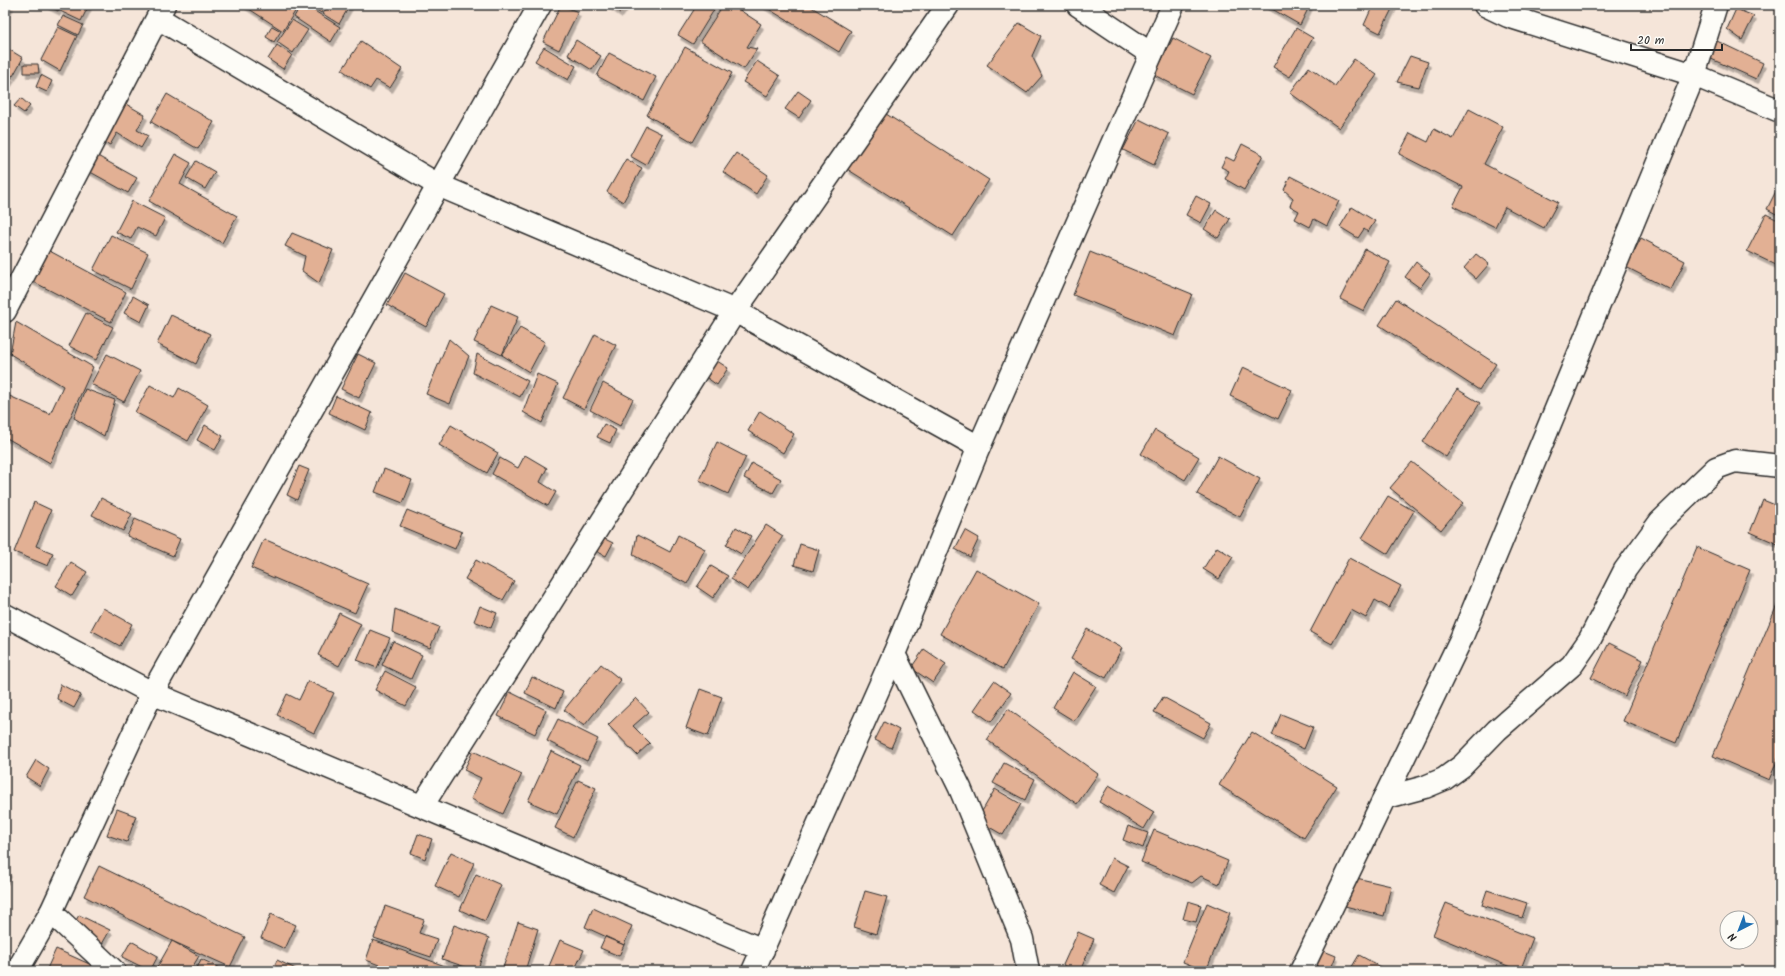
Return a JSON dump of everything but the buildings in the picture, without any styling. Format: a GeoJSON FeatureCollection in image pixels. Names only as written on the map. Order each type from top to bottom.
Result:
{"type":"FeatureCollection","features":[{"type":"Feature","properties":{"kind":"street"},"geometry":{"type":"LineString","coordinates":[[17,971],[51,912],[152,693],[540,5]]}},
{"type":"Feature","properties":{"kind":"street"},"geometry":{"type":"LineString","coordinates":[[422,806],[735,311],[948,5]]}},
{"type":"Feature","properties":{"kind":"street"},"geometry":{"type":"LineString","coordinates":[[1078,5],[1151,54]]}},
{"type":"Feature","properties":{"kind":"street"},"geometry":{"type":"LineString","coordinates":[[753,971],[894,654],[979,447],[1173,5]]}},
{"type":"Feature","properties":{"kind":"street"},"geometry":{"type":"LineString","coordinates":[[1485,5],[1508,16],[1694,75],[1780,111]]}},
{"type":"Feature","properties":{"kind":"street"},"geometry":{"type":"LineString","coordinates":[[1301,971],[1461,639],[1694,75],[1716,5]]}},
{"type":"Feature","properties":{"kind":"street"},"geometry":{"type":"LineString","coordinates":[[5,311],[161,11],[438,185],[735,311],[979,447]]}},
{"type":"Feature","properties":{"kind":"street"},"geometry":{"type":"LineString","coordinates":[[1384,798],[1425,787],[1444,779],[1462,766],[1498,730],[1572,664],[1590,639],[1629,564],[1660,522],[1716,468],[1735,462],[1780,466]]}},
{"type":"Feature","properties":{"kind":"street"},"geometry":{"type":"LineString","coordinates":[[5,615],[152,693],[763,950]]}},
{"type":"Feature","properties":{"kind":"street"},"geometry":{"type":"LineString","coordinates":[[894,654],[960,788],[1022,939],[1028,971]]}},
{"type":"Feature","properties":{"kind":"street"},"geometry":{"type":"LineString","coordinates":[[51,912],[114,971]]}}]}
